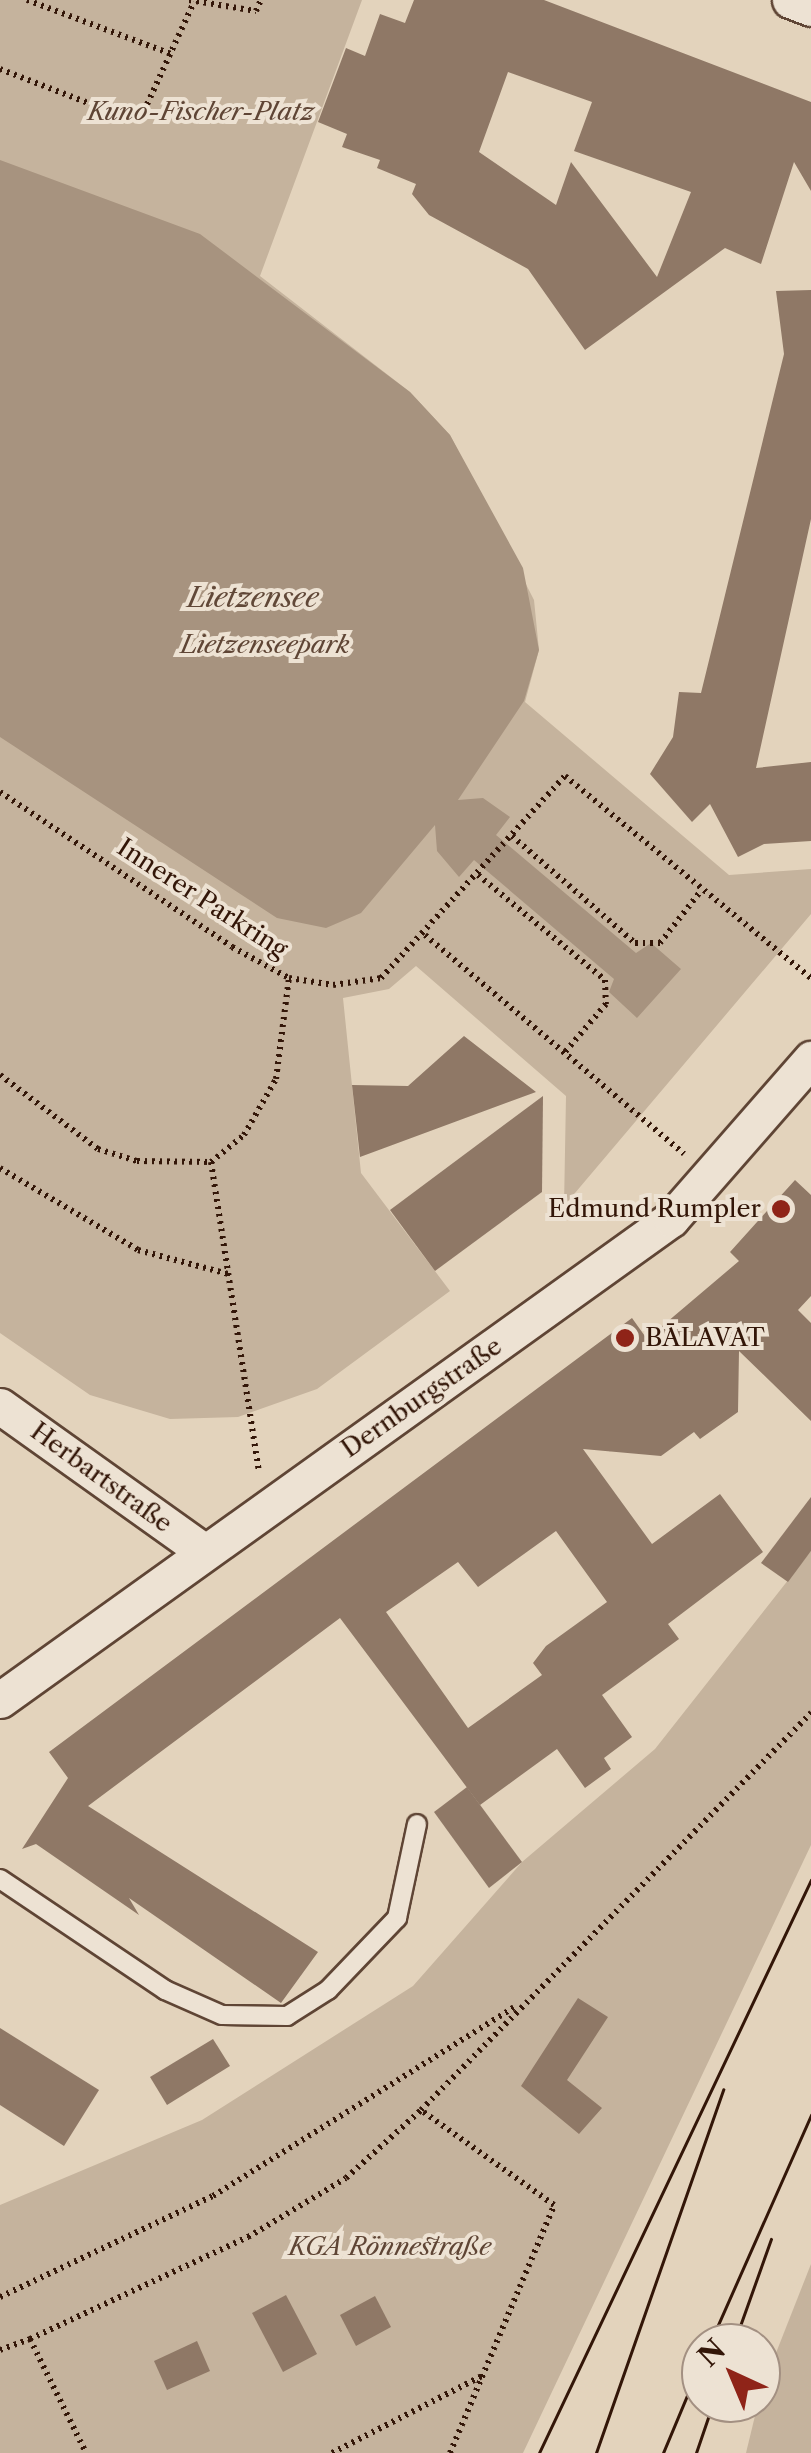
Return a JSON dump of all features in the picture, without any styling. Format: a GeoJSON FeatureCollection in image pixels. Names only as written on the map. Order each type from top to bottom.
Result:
{"type":"FeatureCollection","features":[{"type":"Feature","properties":{"kind":"street"},"geometry":{"type":"LineString","coordinates":[[790,0],[811,8]]}},
{"type":"Feature","properties":{"kind":"street","name":"Dernburgstraße"},"geometry":{"type":"LineString","coordinates":[[0,1700],[264,1505],[366,1442],[671,1220],[811,1059]]}},
{"type":"Feature","properties":{"kind":"street","name":"Herbartstraße"},"geometry":{"type":"LineString","coordinates":[[0,1406],[202,1550]]}},
{"type":"Feature","properties":{"kind":"lane"},"geometry":{"type":"LineString","coordinates":[[0,1879],[165,1990],[222,2015],[287,2016],[328,1990],[397,1918],[417,1824]]}},
{"type":"Feature","properties":{"kind":"path"},"geometry":{"type":"LineString","coordinates":[[27,0],[174,55]]}},
{"type":"Feature","properties":{"kind":"path"},"geometry":{"type":"LineString","coordinates":[[0,69],[128,116],[157,100],[192,1],[256,11],[260,0]]}},
{"type":"Feature","properties":{"kind":"path"},"geometry":{"type":"LineString","coordinates":[[709,1177],[426,935],[565,776],[700,892],[811,978]]}},
{"type":"Feature","properties":{"kind":"path","name":"Innerer Parkring"},"geometry":{"type":"LineString","coordinates":[[0,792],[289,978],[333,985],[381,978],[426,935]]}},
{"type":"Feature","properties":{"kind":"path"},"geometry":{"type":"LineString","coordinates":[[512,836],[636,943],[660,942],[700,892]]}},
{"type":"Feature","properties":{"kind":"path"},"geometry":{"type":"LineString","coordinates":[[481,872],[605,980],[606,1004],[565,1052]]}},
{"type":"Feature","properties":{"kind":"path"},"geometry":{"type":"LineString","coordinates":[[0,1074],[98,1149],[137,1161],[211,1162],[244,1135],[276,1079],[289,978]]}},
{"type":"Feature","properties":{"kind":"path"},"geometry":{"type":"LineString","coordinates":[[211,1162],[232,1275],[264,1505]]}},
{"type":"Feature","properties":{"kind":"path"},"geometry":{"type":"LineString","coordinates":[[0,1168],[138,1250],[232,1275]]}},
{"type":"Feature","properties":{"kind":"path"},"geometry":{"type":"LineString","coordinates":[[0,2350],[248,2237],[346,2178],[421,2110],[524,2000],[749,1785],[811,1713]]}},
{"type":"Feature","properties":{"kind":"path"},"geometry":{"type":"LineString","coordinates":[[0,2297],[213,2196],[524,2000]]}},
{"type":"Feature","properties":{"kind":"path"},"geometry":{"type":"LineString","coordinates":[[421,2110],[554,2205],[450,2453]]}},
{"type":"Feature","properties":{"kind":"path"},"geometry":{"type":"LineString","coordinates":[[30,2339],[86,2453]]}},
{"type":"Feature","properties":{"kind":"path"},"geometry":{"type":"LineString","coordinates":[[332,2453],[482,2376]]}},
{"type":"Feature","properties":{"kind":"green space","name":"Lietzenseepark"},"geometry":{"type":"Polygon","coordinates":[[[0,0],[362,0],[260,276],[410,392],[450,435],[534,600],[539,650],[525,702],[729,875],[811,869],[811,914],[564,1206],[566,1096],[416,966],[389,989],[343,998],[361,1173],[450,1291],[317,1389],[238,1417],[170,1419],[90,1395],[0,1333],[0,0]]]}},
{"type":"Feature","properties":{"kind":"green space","name":"KGA Rönnestraße"},"geometry":{"type":"Polygon","coordinates":[[[811,1551],[811,1845],[523,2453],[0,2453],[0,2205],[202,2120],[413,1986],[522,1862],[655,1749],[811,1551]]]}},
{"type":"Feature","properties":{"kind":"green space"},"geometry":{"type":"Polygon","coordinates":[[[811,2264],[811,2453],[746,2453],[753,2423],[781,2423],[781,2340],[811,2264]]]}},
{"type":"Feature","properties":{"kind":"water","name":"Lietzensee"},"geometry":{"type":"Polygon","coordinates":[[[0,160],[200,234],[410,392],[450,435],[523,568],[539,650],[524,701],[458,800],[483,798],[510,817],[496,835],[636,953],[651,943],[681,969],[637,1018],[609,992],[614,979],[474,860],[459,877],[437,851],[435,825],[361,913],[326,928],[277,918],[0,737],[0,160]]]}},
{"type":"Feature","properties":{"kind":"building"},"geometry":{"type":"Polygon","coordinates":[[[414,0],[544,0],[811,102],[811,191],[794,162],[761,264],[725,248],[585,350],[528,269],[429,215],[412,194],[416,184],[377,168],[380,160],[342,147],[347,134],[318,122],[346,48],[365,56],[380,14],[405,23],[414,0]],[[508,72],[479,152],[556,205],[571,162],[657,277],[691,192],[574,151],[592,102],[508,72]]]}},
{"type":"Feature","properties":{"kind":"building"},"geometry":{"type":"Polygon","coordinates":[[[811,290],[811,519],[756,768],[811,762],[811,841],[764,844],[738,857],[710,804],[692,822],[650,774],[673,737],[679,692],[701,693],[784,354],[776,291],[811,290]]]}},
{"type":"Feature","properties":{"kind":"building"},"geometry":{"type":"Polygon","coordinates":[[[464,1036],[536,1092],[360,1157],[352,1085],[408,1086],[464,1036]]]}},
{"type":"Feature","properties":{"kind":"building"},"geometry":{"type":"Polygon","coordinates":[[[543,1096],[542,1192],[435,1271],[390,1210],[543,1096]]]}},
{"type":"Feature","properties":{"kind":"building"},"geometry":{"type":"Polygon","coordinates":[[[795,1180],[811,1195],[811,1296],[798,1310],[811,1323],[811,1421],[739,1351],[738,1412],[700,1439],[694,1432],[661,1456],[583,1449],[652,1544],[720,1494],[763,1552],[668,1624],[679,1639],[602,1695],[632,1737],[604,1758],[611,1769],[585,1788],[557,1749],[480,1805],[340,1618],[88,1806],[318,1952],[281,2003],[129,1898],[139,1915],[36,1844],[22,1849],[68,1778],[49,1752],[632,1318],[647,1339],[739,1261],[730,1252],[795,1180]],[[556,1531],[478,1587],[458,1562],[386,1612],[468,1728],[542,1675],[533,1663],[546,1646],[607,1602],[556,1531]]]}},
{"type":"Feature","properties":{"kind":"building"},"geometry":{"type":"Polygon","coordinates":[[[811,1497],[811,1551],[788,1582],[761,1563],[811,1497]]]}},
{"type":"Feature","properties":{"kind":"building"},"geometry":{"type":"Polygon","coordinates":[[[467,1787],[522,1862],[489,1888],[434,1812],[467,1787]]]}},
{"type":"Feature","properties":{"kind":"building"},"geometry":{"type":"Polygon","coordinates":[[[578,1998],[608,2017],[567,2080],[602,2108],[579,2134],[521,2086],[578,1998]]]}},
{"type":"Feature","properties":{"kind":"building"},"geometry":{"type":"Polygon","coordinates":[[[0,2028],[99,2090],[64,2146],[0,2105],[0,2028]]]}},
{"type":"Feature","properties":{"kind":"building"},"geometry":{"type":"Polygon","coordinates":[[[213,2039],[230,2066],[167,2105],[150,2077],[213,2039]]]}},
{"type":"Feature","properties":{"kind":"building"},"geometry":{"type":"Polygon","coordinates":[[[286,2295],[317,2354],[283,2372],[252,2313],[286,2295]]]}},
{"type":"Feature","properties":{"kind":"building"},"geometry":{"type":"Polygon","coordinates":[[[375,2296],[391,2327],[356,2346],[340,2315],[375,2296]]]}},
{"type":"Feature","properties":{"kind":"building"},"geometry":{"type":"Polygon","coordinates":[[[197,2341],[210,2371],[167,2390],[154,2361],[197,2341]]]}},
{"type":"Feature","properties":{"kind":"tram line"},"geometry":{"type":"LineString","coordinates":[[539,2453],[811,1880]]}},
{"type":"Feature","properties":{"kind":"tram line"},"geometry":{"type":"LineString","coordinates":[[596,2453],[723,2090]]}},
{"type":"Feature","properties":{"kind":"tram line"},"geometry":{"type":"LineString","coordinates":[[719,2323],[811,2115]]}},
{"type":"Feature","properties":{"kind":"tram line"},"geometry":{"type":"LineString","coordinates":[[741,2323],[771,2239]]}},
{"type":"Feature","properties":{"kind":"tram line"},"geometry":{"type":"LineString","coordinates":[[663,2453],[681,2410]]}},
{"type":"Feature","properties":{"kind":"tram line"},"geometry":{"type":"LineString","coordinates":[[696,2453],[706,2423]]}},
{"type":"Feature","properties":{"kind":"place","name":"Edmund Rumpler"},"geometry":{"type":"Point","coordinates":[781,1209]}},
{"type":"Feature","properties":{"kind":"place","name":"BĀLAVAT"},"geometry":{"type":"Point","coordinates":[625,1338]}},
{"type":"Feature","properties":{"kind":"park label","name":"Kuno-Fischer-Platz"},"geometry":{"type":"Point","coordinates":[201,112]}}]}
